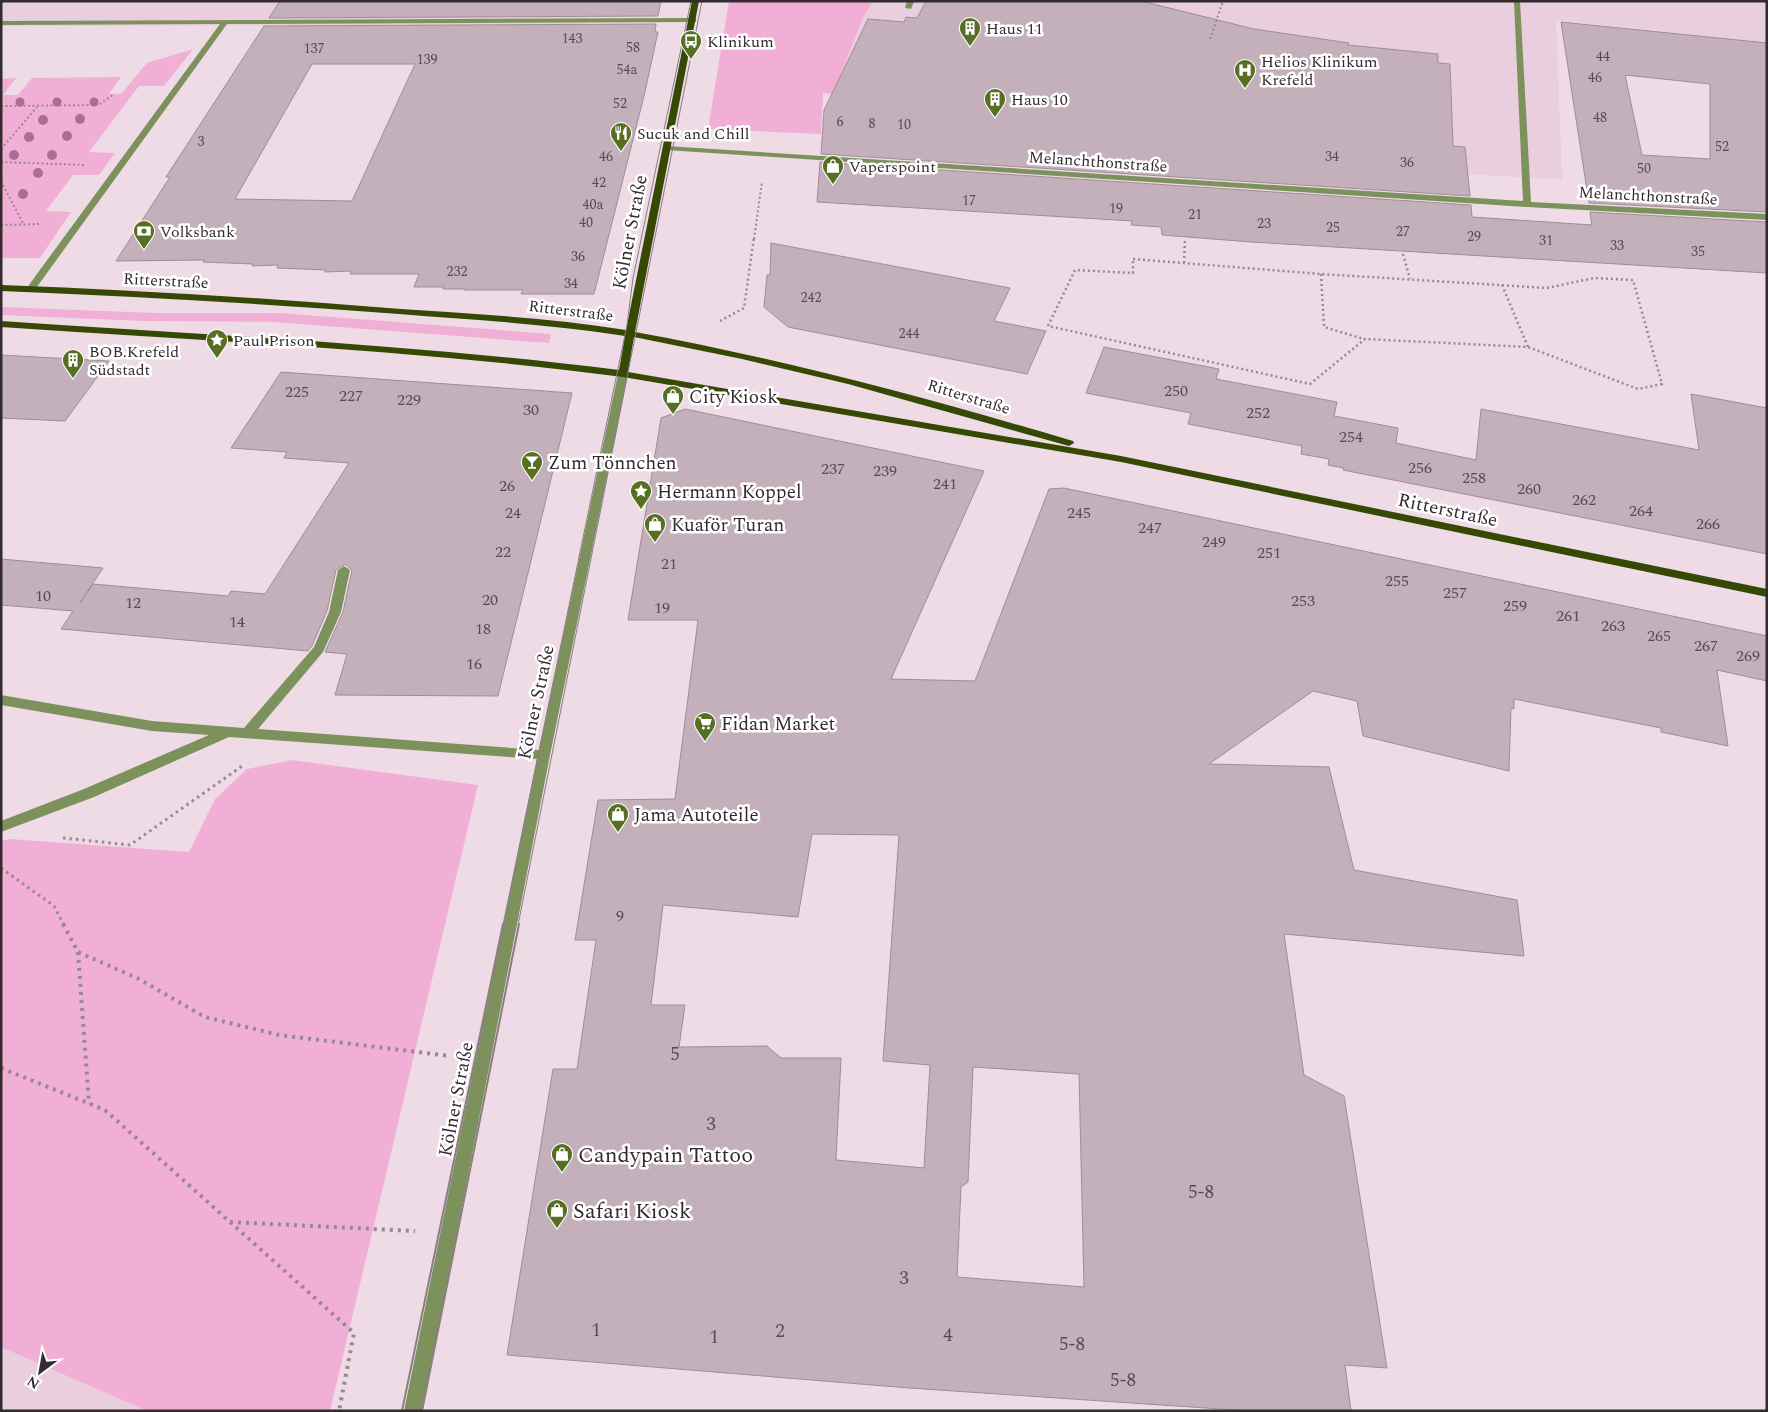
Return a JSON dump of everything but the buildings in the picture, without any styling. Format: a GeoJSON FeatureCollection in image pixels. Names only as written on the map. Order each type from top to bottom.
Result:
{"type":"FeatureCollection","features":[{"type":"Feature","properties":{"kind":"main road","name":"Kölner Straße"},"geometry":{"type":"LineString","coordinates":[[622,374],[696,1]]}},
{"type":"Feature","properties":{"kind":"main road","name":"Ritterstraße"},"geometry":{"type":"LineString","coordinates":[[1,288],[279,303],[542,322],[630,334],[825,374],[914,397],[1121,459]]}},
{"type":"Feature","properties":{"kind":"main road","name":"Ritterstraße"},"geometry":{"type":"LineString","coordinates":[[1,324],[326,346],[553,365],[622,374],[1121,459],[1767,593]]}},
{"type":"Feature","properties":{"kind":"street"},"geometry":{"type":"LineString","coordinates":[[1517,1],[1527,204]]}},
{"type":"Feature","properties":{"kind":"street"},"geometry":{"type":"LineString","coordinates":[[1,23],[692,20]]}},
{"type":"Feature","properties":{"kind":"street"},"geometry":{"type":"LineString","coordinates":[[31,289],[226,21]]}},
{"type":"Feature","properties":{"kind":"street","name":"Melanchthonstraße"},"geometry":{"type":"LineString","coordinates":[[666,148],[1527,204],[1767,217]]}},
{"type":"Feature","properties":{"kind":"street","name":"Kölner Straße"},"geometry":{"type":"LineString","coordinates":[[413,1411],[622,374]]}},
{"type":"Feature","properties":{"kind":"street"},"geometry":{"type":"LineString","coordinates":[[247,733],[320,649],[335,612],[344,570]]}},
{"type":"Feature","properties":{"kind":"street"},"geometry":{"type":"LineString","coordinates":[[1,700],[152,726],[544,755]]}},
{"type":"Feature","properties":{"kind":"street"},"geometry":{"type":"LineString","coordinates":[[1,827],[89,793],[228,732]]}},
{"type":"Feature","properties":{"kind":"path"},"geometry":{"type":"LineString","coordinates":[[1210,40],[1224,1]]}},
{"type":"Feature","properties":{"kind":"path"},"geometry":{"type":"LineString","coordinates":[[1,106],[99,105],[114,94]]}},
{"type":"Feature","properties":{"kind":"path"},"geometry":{"type":"LineString","coordinates":[[1,149],[37,106]]}},
{"type":"Feature","properties":{"kind":"path"},"geometry":{"type":"LineString","coordinates":[[715,324],[744,308],[766,155]]}},
{"type":"Feature","properties":{"kind":"path"},"geometry":{"type":"LineString","coordinates":[[1,162],[68,165]]}},
{"type":"Feature","properties":{"kind":"path"},"geometry":{"type":"LineString","coordinates":[[1,181],[24,225],[1,225]]}},
{"type":"Feature","properties":{"kind":"path"},"geometry":{"type":"LineString","coordinates":[[1184,264],[1185,241]]}},
{"type":"Feature","properties":{"kind":"path"},"geometry":{"type":"LineString","coordinates":[[1403,254],[1410,279]]}},
{"type":"Feature","properties":{"kind":"path"},"geometry":{"type":"LineString","coordinates":[[1321,274],[1324,327],[1365,340],[1528,347],[1638,389],[1662,384],[1633,280],[1594,278],[1548,288],[1321,274],[1133,259],[1133,273],[1075,270],[1048,326],[1310,384],[1365,340]]}},
{"type":"Feature","properties":{"kind":"path"},"geometry":{"type":"LineString","coordinates":[[1502,285],[1528,347]]}},
{"type":"Feature","properties":{"kind":"path"},"geometry":{"type":"LineString","coordinates":[[53,836],[130,845],[257,755],[270,735]]}},
{"type":"Feature","properties":{"kind":"path"},"geometry":{"type":"LineString","coordinates":[[1,868],[54,906],[78,952],[88,1104]]}},
{"type":"Feature","properties":{"kind":"path"},"geometry":{"type":"LineString","coordinates":[[78,952],[139,979],[206,1017],[279,1035],[483,1060]]}},
{"type":"Feature","properties":{"kind":"path"},"geometry":{"type":"LineString","coordinates":[[1,1068],[105,1110],[354,1333],[339,1411]]}},
{"type":"Feature","properties":{"kind":"path"},"geometry":{"type":"LineString","coordinates":[[230,1222],[448,1233]]}},
{"type":"Feature","properties":{"kind":"shaded area"},"geometry":{"type":"Polygon","coordinates":[[[1,1],[591,1],[585,25],[1,26],[1,1]]]}},
{"type":"Feature","properties":{"kind":"shaded area"},"geometry":{"type":"Polygon","coordinates":[[[729,1],[873,1],[863,18],[841,73],[870,76],[861,97],[823,93],[821,134],[708,129],[729,1]]]}},
{"type":"Feature","properties":{"kind":"shaded area","name":"Helios Klinikum Krefeld"},"geometry":{"type":"Polygon","coordinates":[[[873,1],[1767,1],[1767,101],[1726,96],[1706,36],[1556,20],[1562,179],[1339,168],[935,82],[841,73],[863,18],[873,1]]]}},
{"type":"Feature","properties":{"kind":"shaded area"},"geometry":{"type":"Polygon","coordinates":[[[193,49],[164,86],[139,86],[89,152],[115,153],[99,175],[73,175],[46,211],[71,212],[40,258],[1,258],[1,79],[16,78],[3,95],[18,95],[32,78],[121,77],[109,94],[121,94],[147,63],[193,49]]]}},
{"type":"Feature","properties":{"kind":"shaded area"},"geometry":{"type":"Polygon","coordinates":[[[1,307],[155,313],[280,313],[551,334],[549,343],[273,322],[144,321],[1,315],[1,307]]]}},
{"type":"Feature","properties":{"kind":"shaded area"},"geometry":{"type":"Polygon","coordinates":[[[292,760],[478,785],[330,1411],[147,1411],[1,1347],[1,841],[10,839],[189,852],[215,799],[247,769],[292,760]]]}},
{"type":"Feature","properties":{"kind":"shaded area"},"geometry":{"type":"Polygon","coordinates":[[[1,1347],[147,1411],[1,1411],[1,1347]]]}},
{"type":"Feature","properties":{"kind":"tram line"},"geometry":{"type":"LineString","coordinates":[[503,925],[627,325],[633,278],[691,1]]}},
{"type":"Feature","properties":{"kind":"tram line"},"geometry":{"type":"LineString","coordinates":[[518,925],[702,1]]}},
{"type":"Feature","properties":{"kind":"tram line"},"geometry":{"type":"LineString","coordinates":[[402,1411],[503,924]]}},
{"type":"Feature","properties":{"kind":"tram line"},"geometry":{"type":"LineString","coordinates":[[422,1411],[519,924]]}},
{"type":"Feature","properties":{"kind":"place","name":"Haus 11"},"geometry":{"type":"Point","coordinates":[970,47]}},
{"type":"Feature","properties":{"kind":"place","name":"Klinikum"},"geometry":{"type":"Point","coordinates":[691,60]}},
{"type":"Feature","properties":{"kind":"place","name":"Helios Klinikum Krefeld"},"geometry":{"type":"Point","coordinates":[1245,89]}},
{"type":"Feature","properties":{"kind":"place","name":"Haus 10"},"geometry":{"type":"Point","coordinates":[995,118]}},
{"type":"Feature","properties":{"kind":"place","name":"Sucuk and Chill"},"geometry":{"type":"Point","coordinates":[621,152]}},
{"type":"Feature","properties":{"kind":"place","name":"Vaperspoint"},"geometry":{"type":"Point","coordinates":[833,185]}},
{"type":"Feature","properties":{"kind":"place","name":"Volksbank"},"geometry":{"type":"Point","coordinates":[144,250]}},
{"type":"Feature","properties":{"kind":"place","name":"Paul Prison"},"geometry":{"type":"Point","coordinates":[217,359]}},
{"type":"Feature","properties":{"kind":"place","name":"BOB.Krefeld Südstadt"},"geometry":{"type":"Point","coordinates":[73,379]}},
{"type":"Feature","properties":{"kind":"place","name":"City Kiosk"},"geometry":{"type":"Point","coordinates":[673,415]}},
{"type":"Feature","properties":{"kind":"place","name":"Zum Tönnchen"},"geometry":{"type":"Point","coordinates":[532,481]}},
{"type":"Feature","properties":{"kind":"place","name":"Hermann Koppel"},"geometry":{"type":"Point","coordinates":[641,510]}},
{"type":"Feature","properties":{"kind":"place","name":"Kuaför Turan"},"geometry":{"type":"Point","coordinates":[655,543]}},
{"type":"Feature","properties":{"kind":"place","name":"Fidan Market"},"geometry":{"type":"Point","coordinates":[705,742]}},
{"type":"Feature","properties":{"kind":"place","name":"Jama Autoteile"},"geometry":{"type":"Point","coordinates":[618,833]}},
{"type":"Feature","properties":{"kind":"place","name":"Candypain Tattoo"},"geometry":{"type":"Point","coordinates":[562,1173]}},
{"type":"Feature","properties":{"kind":"place","name":"Safari Kiosk"},"geometry":{"type":"Point","coordinates":[557,1229]}}]}
